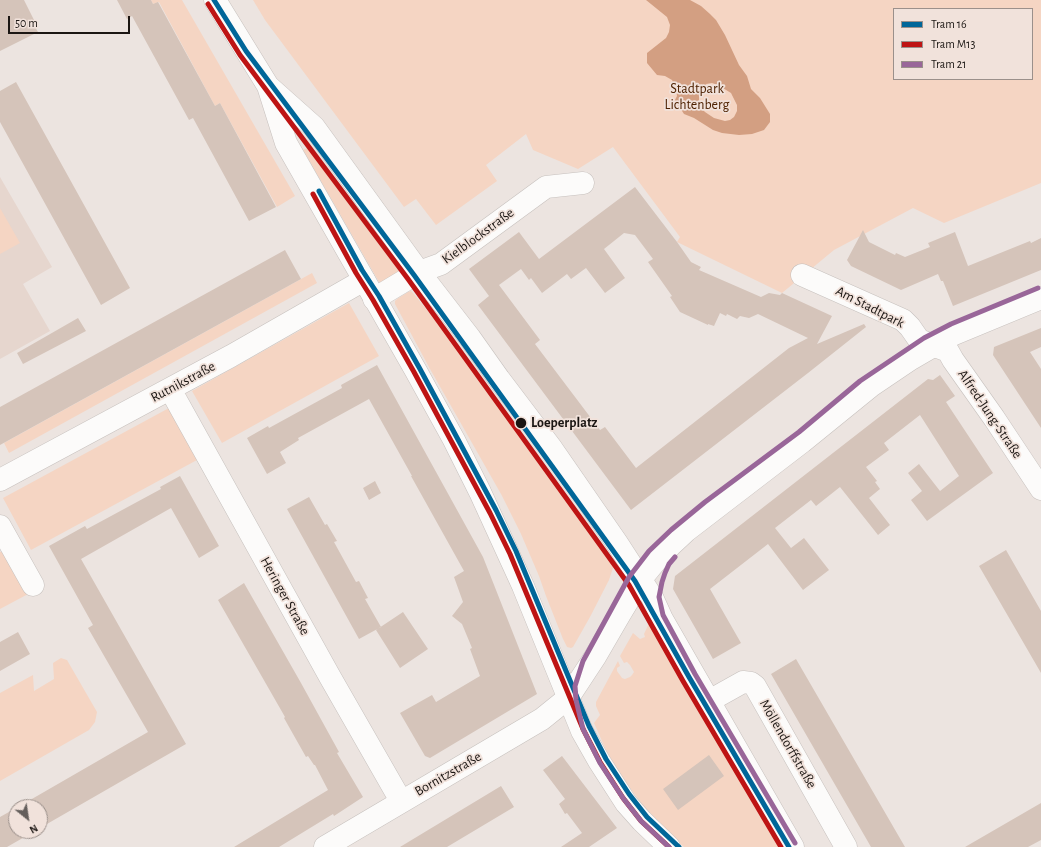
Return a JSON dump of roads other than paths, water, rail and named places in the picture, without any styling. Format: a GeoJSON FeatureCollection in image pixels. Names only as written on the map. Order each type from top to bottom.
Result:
{"type":"FeatureCollection","features":[{"type":"Feature","properties":{"kind":"street"},"geometry":{"type":"LineString","coordinates":[[215,0],[268,86],[286,143],[454,440],[480,492],[523,586],[582,731],[616,789],[626,803],[669,847]]}},
{"type":"Feature","properties":{"kind":"street"},"geometry":{"type":"LineString","coordinates":[[268,86],[314,127],[419,272],[552,449],[617,543],[652,597],[662,619],[794,847]]}},
{"type":"Feature","properties":{"kind":"street","name":"Kielblockstraße"},"geometry":{"type":"LineString","coordinates":[[369,289],[441,264],[546,187],[583,182]]}},
{"type":"Feature","properties":{"kind":"street","name":"Am Stadtpark"},"geometry":{"type":"LineString","coordinates":[[802,274],[903,320],[919,340],[933,346]]}},
{"type":"Feature","properties":{"kind":"street","name":"Rutnikstraße"},"geometry":{"type":"LineString","coordinates":[[0,480],[231,356],[369,289]]}},
{"type":"Feature","properties":{"kind":"street"},"geometry":{"type":"LineString","coordinates":[[568,698],[595,657],[641,579],[671,544],[686,531],[872,386],[906,362],[954,334],[1041,298]]}},
{"type":"Feature","properties":{"kind":"street","name":"Alfred-Jung-Straße"},"geometry":{"type":"LineString","coordinates":[[933,346],[948,351],[1041,489]]}},
{"type":"Feature","properties":{"kind":"street","name":"Heringer Straße"},"geometry":{"type":"LineString","coordinates":[[170,389],[330,677],[401,801]]}},
{"type":"Feature","properties":{"kind":"street"},"geometry":{"type":"LineString","coordinates":[[0,526],[33,585]]}},
{"type":"Feature","properties":{"kind":"street","name":"Möllendorffstraße"},"geometry":{"type":"LineString","coordinates":[[709,701],[743,682],[751,683],[755,686],[846,847]]}},
{"type":"Feature","properties":{"kind":"street","name":"Bornitzstraße"},"geometry":{"type":"LineString","coordinates":[[325,847],[542,719],[568,698]]}},
{"type":"Feature","properties":{"kind":"tram line","name":"16"},"geometry":{"type":"LineString","coordinates":[[214,0],[246,51],[414,275],[635,581],[689,677],[789,847]]}},
{"type":"Feature","properties":{"kind":"tram line","name":"M13"},"geometry":{"type":"LineString","coordinates":[[208,4],[240,55],[408,279],[629,585],[683,681],[781,847]]}},
{"type":"Feature","properties":{"kind":"tram line","name":"16"},"geometry":{"type":"LineString","coordinates":[[319,191],[362,270],[379,296],[420,369],[496,510],[516,551],[589,726],[606,759],[629,794],[647,817],[679,847]]}},
{"type":"Feature","properties":{"kind":"tram line","name":"M13"},"geometry":{"type":"LineString","coordinates":[[313,194],[356,273],[414,372],[490,513],[510,554],[583,729],[600,762],[623,798],[641,821],[669,847]]}},
{"type":"Feature","properties":{"kind":"tram line","name":"21"},"geometry":{"type":"LineString","coordinates":[[669,847],[641,821],[623,798],[600,763],[583,729],[576,700],[575,686],[583,661],[629,577],[649,551],[671,530],[705,502],[799,432],[860,381],[924,338],[951,324],[1038,288]]}},
{"type":"Feature","properties":{"kind":"tram line","name":"21"},"geometry":{"type":"LineString","coordinates":[[675,557],[669,564],[662,582],[659,597],[663,615],[695,674],[795,843]]}},
{"type":"Feature","properties":{"kind":"place","name":"Loeperplatz"},"geometry":{"type":"Point","coordinates":[521,423]}},
{"type":"Feature","properties":{"kind":"park label","name":"Stadtpark Lichtenberg"},"geometry":{"type":"Point","coordinates":[697,98]}}]}
